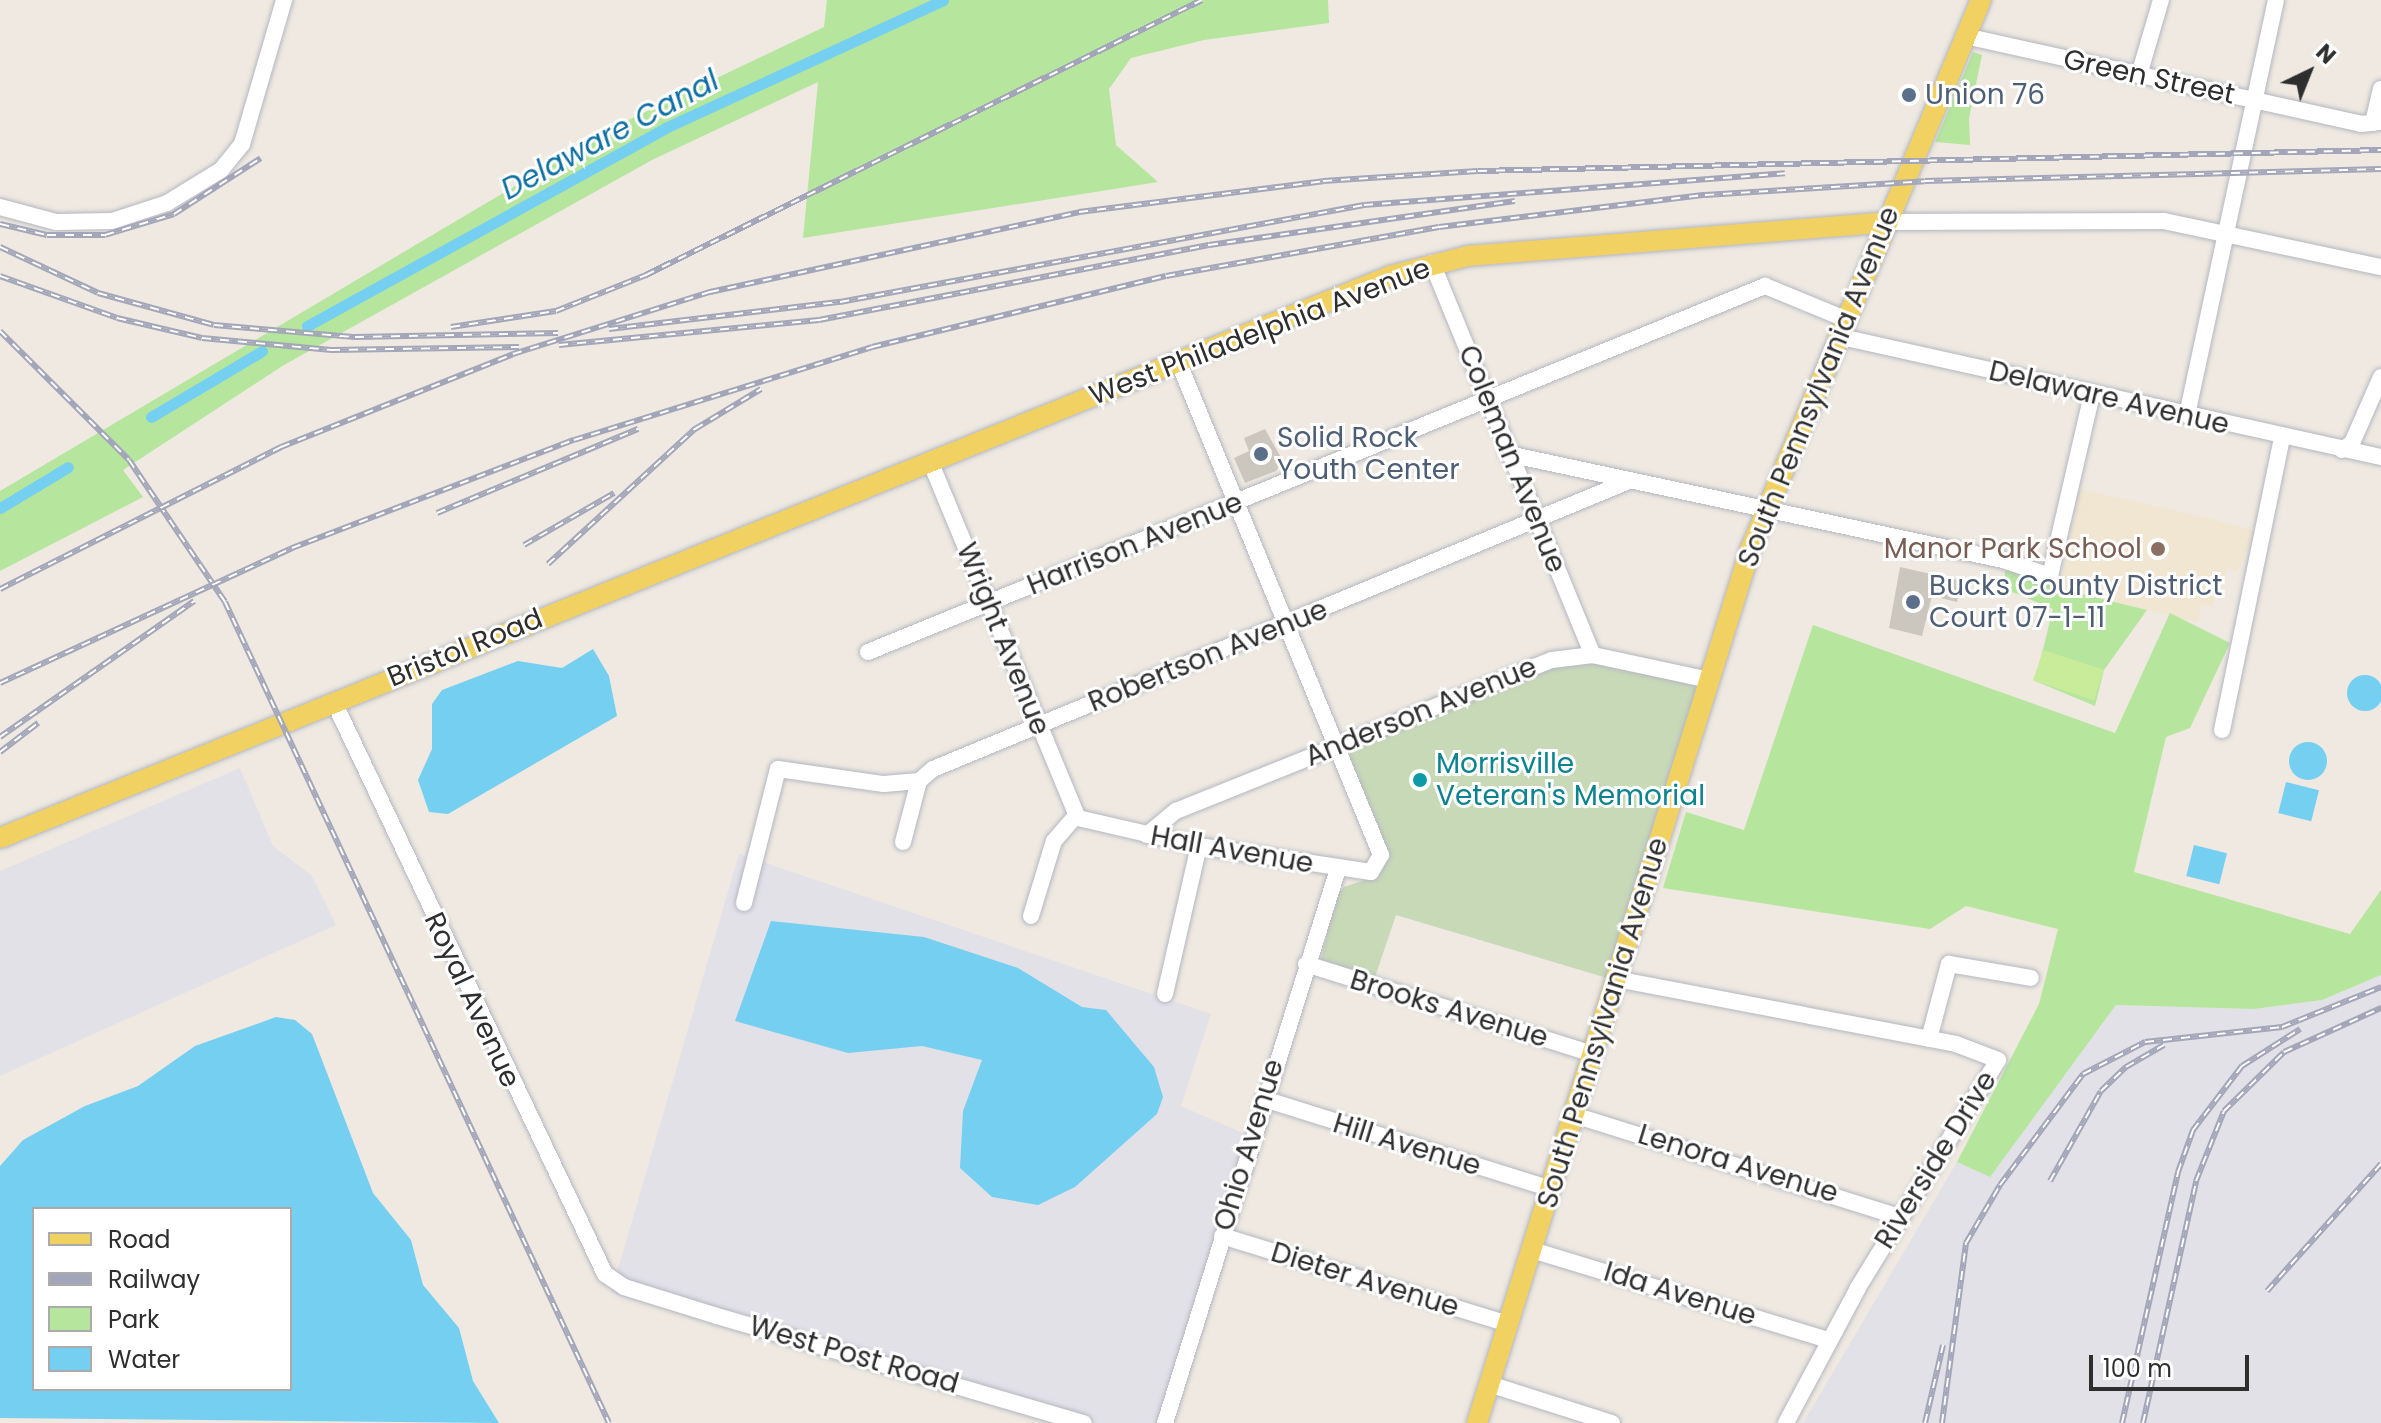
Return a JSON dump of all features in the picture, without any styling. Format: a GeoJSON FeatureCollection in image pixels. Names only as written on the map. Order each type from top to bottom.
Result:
{"type":"FeatureCollection","features":[{"type":"Feature","properties":{"kind":"main road","name":"South Pennsylvania Avenue"},"geometry":{"type":"LineString","coordinates":[[1477,1423],[1767,507],[1981,0]]}},
{"type":"Feature","properties":{"kind":"main road","name":"West Philadelphia Avenue"},"geometry":{"type":"LineString","coordinates":[[930,461],[1432,263],[1887,222]]}},
{"type":"Feature","properties":{"kind":"main road","name":"Bristol Road"},"geometry":{"type":"LineString","coordinates":[[0,838],[930,461]]}},
{"type":"Feature","properties":{"kind":"street"},"geometry":{"type":"LineString","coordinates":[[0,207],[48,221],[112,221],[167,203],[221,170],[242,144],[284,0]]}},
{"type":"Feature","properties":{"kind":"street"},"geometry":{"type":"LineString","coordinates":[[2139,75],[2161,0]]}},
{"type":"Feature","properties":{"kind":"street"},"geometry":{"type":"LineString","coordinates":[[2187,415],[2276,0]]}},
{"type":"Feature","properties":{"kind":"street","name":"Green Street"},"geometry":{"type":"LineString","coordinates":[[1965,36],[2255,100],[2377,123]]}},
{"type":"Feature","properties":{"kind":"street"},"geometry":{"type":"LineString","coordinates":[[2377,123],[2381,89]]}},
{"type":"Feature","properties":{"kind":"street"},"geometry":{"type":"LineString","coordinates":[[1887,222],[2144,220],[2381,267]]}},
{"type":"Feature","properties":{"kind":"street","name":"Coleman Avenue"},"geometry":{"type":"LineString","coordinates":[[1432,263],[1593,655]]}},
{"type":"Feature","properties":{"kind":"street","name":"Harrison Avenue"},"geometry":{"type":"LineString","coordinates":[[868,652],[1765,286],[1841,328]]}},
{"type":"Feature","properties":{"kind":"street","name":"Delaware Avenue"},"geometry":{"type":"LineString","coordinates":[[1841,328],[2092,394],[2381,457]]}},
{"type":"Feature","properties":{"kind":"street"},"geometry":{"type":"LineString","coordinates":[[1178,361],[1337,745]]}},
{"type":"Feature","properties":{"kind":"street"},"geometry":{"type":"LineString","coordinates":[[2342,450],[2352,443],[2381,377]]}},
{"type":"Feature","properties":{"kind":"street"},"geometry":{"type":"LineString","coordinates":[[1508,454],[1767,507],[2048,575],[2092,394]]}},
{"type":"Feature","properties":{"kind":"street"},"geometry":{"type":"LineString","coordinates":[[2222,730],[2232,666],[2282,437]]}},
{"type":"Feature","properties":{"kind":"street","name":"Wright Avenue"},"geometry":{"type":"LineString","coordinates":[[930,461],[1076,816]]}},
{"type":"Feature","properties":{"kind":"street","name":"Robertson Avenue"},"geometry":{"type":"LineString","coordinates":[[744,903],[780,770],[884,784],[919,781],[933,769],[1629,481]]}},
{"type":"Feature","properties":{"kind":"street","name":"Anderson Avenue"},"geometry":{"type":"LineString","coordinates":[[1147,835],[1176,811],[1552,660],[1593,655],[1710,680]]}},
{"type":"Feature","properties":{"kind":"street","name":"Royal Avenue"},"geometry":{"type":"LineString","coordinates":[[334,702],[596,1264],[624,1287]]}},
{"type":"Feature","properties":{"kind":"street","name":"Hall Avenue"},"geometry":{"type":"LineString","coordinates":[[1076,816],[1199,846],[1371,872],[1381,855],[1337,745]]}},
{"type":"Feature","properties":{"kind":"street"},"geometry":{"type":"LineString","coordinates":[[903,842],[919,781]]}},
{"type":"Feature","properties":{"kind":"street"},"geometry":{"type":"LineString","coordinates":[[1031,916],[1054,841],[1076,816]]}},
{"type":"Feature","properties":{"kind":"street"},"geometry":{"type":"LineString","coordinates":[[1165,994],[1199,846]]}},
{"type":"Feature","properties":{"kind":"street","name":"Ohio Avenue"},"geometry":{"type":"LineString","coordinates":[[1165,1423],[1338,869]]}},
{"type":"Feature","properties":{"kind":"street","name":"Brooks Avenue"},"geometry":{"type":"LineString","coordinates":[[1306,964],[1593,1054]]}},
{"type":"Feature","properties":{"kind":"street"},"geometry":{"type":"LineString","coordinates":[[1616,979],[1929,1039],[1949,964],[2031,978]]}},
{"type":"Feature","properties":{"kind":"street","name":"Riverside Drive"},"geometry":{"type":"LineString","coordinates":[[1786,1423],[1828,1340],[1998,1060],[1929,1039]]}},
{"type":"Feature","properties":{"kind":"street","name":"Hill Avenue"},"geometry":{"type":"LineString","coordinates":[[1264,1099],[1551,1189]]}},
{"type":"Feature","properties":{"kind":"street","name":"Lenora Avenue"},"geometry":{"type":"LineString","coordinates":[[1574,1115],[1900,1217]]}},
{"type":"Feature","properties":{"kind":"street","name":"Dieter Avenue"},"geometry":{"type":"LineString","coordinates":[[1222,1236],[1508,1324]]}},
{"type":"Feature","properties":{"kind":"street","name":"Ida Avenue"},"geometry":{"type":"LineString","coordinates":[[1532,1250],[1828,1340]]}},
{"type":"Feature","properties":{"kind":"street","name":"West Post Road"},"geometry":{"type":"LineString","coordinates":[[624,1287],[1084,1423]]}},
{"type":"Feature","properties":{"kind":"street"},"geometry":{"type":"LineString","coordinates":[[1489,1384],[1612,1423]]}},
{"type":"Feature","properties":{"kind":"shaded area","name":"Manor Park School"},"geometry":{"type":"Polygon","coordinates":[[[2079,489],[2256,531],[2237,572],[2228,567],[2212,606],[2201,604],[2198,622],[2147,610],[2060,589],[2079,489]]]}},
{"type":"Feature","properties":{"kind":"shaded area"},"geometry":{"type":"Polygon","coordinates":[[[240,768],[273,846],[312,876],[336,925],[0,1076],[0,871],[240,768]]]}},
{"type":"Feature","properties":{"kind":"shaded area"},"geometry":{"type":"Polygon","coordinates":[[[739,854],[1211,1014],[1181,1106],[1252,1137],[1165,1423],[1051,1423],[611,1293],[739,854]]]}},
{"type":"Feature","properties":{"kind":"shaded area"},"geometry":{"type":"Polygon","coordinates":[[[2381,975],[2381,1423],[1803,1423],[1957,1162],[1990,1176],[2116,1005],[2254,1009],[2322,1000],[2381,975]]]}},
{"type":"Feature","properties":{"kind":"green space"},"geometry":{"type":"Polygon","coordinates":[[[827,0],[1328,0],[1329,23],[1204,40],[1131,58],[1109,89],[1116,145],[1158,182],[803,238],[818,82],[652,160],[284,365],[123,470],[143,497],[0,571],[0,491],[620,124],[824,27],[827,0]]]}},
{"type":"Feature","properties":{"kind":"green space"},"geometry":{"type":"Polygon","coordinates":[[[1973,52],[1982,55],[1969,118],[1970,145],[1935,142],[1973,52]]]}},
{"type":"Feature","properties":{"kind":"green space"},"geometry":{"type":"Polygon","coordinates":[[[2013,568],[2062,581],[2061,589],[2147,610],[2104,670],[2095,706],[2035,681],[2053,609],[2005,589],[2005,571],[2013,568]]]}},
{"type":"Feature","properties":{"kind":"green space"},"geometry":{"type":"Polygon","coordinates":[[[2170,613],[2230,643],[2190,728],[2166,737],[2134,872],[2350,934],[2381,890],[2381,975],[2322,1000],[2254,1009],[2116,1005],[1990,1177],[1957,1162],[2039,1004],[2058,929],[1966,906],[1930,929],[1663,888],[1686,812],[1744,830],[1813,625],[2115,733],[2170,613]]]}},
{"type":"Feature","properties":{"kind":"green space"},"geometry":{"type":"Polygon","coordinates":[[[2043,650],[2104,670],[2094,700],[2033,680],[2043,650]]]}},
{"type":"Feature","properties":{"kind":"green space"},"geometry":{"type":"Polygon","coordinates":[[[1597,661],[1700,685],[1607,978],[1396,915],[1375,977],[1321,960],[1335,897],[1344,887],[1379,875],[1390,856],[1348,759],[1353,746],[1547,667],[1597,661]]]}},
{"type":"Feature","properties":{"kind":"water"},"geometry":{"type":"Polygon","coordinates":[[[593,649],[609,676],[617,716],[448,814],[429,812],[418,780],[432,749],[432,704],[442,690],[518,661],[562,668],[593,649]]]}},
{"type":"Feature","properties":{"kind":"water"},"geometry":{"type":"Polygon","coordinates":[[[2358,677],[2372,677],[2381,686],[2381,700],[2372,709],[2358,709],[2349,700],[2349,686],[2358,677]]]}},
{"type":"Feature","properties":{"kind":"water"},"geometry":{"type":"Polygon","coordinates":[[[2308,742],[2321,748],[2327,761],[2321,774],[2308,780],[2295,774],[2289,761],[2295,748],[2308,742]]]}},
{"type":"Feature","properties":{"kind":"water"},"geometry":{"type":"Polygon","coordinates":[[[2286,782],[2319,790],[2311,821],[2278,813],[2286,782]]]}},
{"type":"Feature","properties":{"kind":"water"},"geometry":{"type":"Polygon","coordinates":[[[2194,845],[2227,853],[2219,884],[2186,876],[2194,845]]]}},
{"type":"Feature","properties":{"kind":"water"},"geometry":{"type":"Polygon","coordinates":[[[771,921],[924,937],[1018,968],[1082,1007],[1106,1010],[1154,1067],[1163,1097],[1157,1114],[1075,1187],[1038,1205],[992,1197],[960,1168],[963,1111],[982,1060],[922,1046],[848,1053],[735,1021],[771,921]]]}},
{"type":"Feature","properties":{"kind":"water"},"geometry":{"type":"Polygon","coordinates":[[[276,1017],[295,1020],[312,1034],[373,1193],[411,1240],[423,1285],[459,1328],[473,1381],[499,1423],[0,1418],[0,1166],[23,1140],[85,1106],[138,1086],[195,1046],[276,1017]]]}},
{"type":"Feature","properties":{"kind":"building","name":"Solid Rock Youth Center"},"geometry":{"type":"Polygon","coordinates":[[[1265,429],[1283,461],[1276,471],[1245,483],[1234,458],[1249,451],[1244,438],[1265,429]]]}},
{"type":"Feature","properties":{"kind":"building","name":"Bucks County District Court 07-1-11"},"geometry":{"type":"Polygon","coordinates":[[[1900,567],[1962,581],[1957,602],[1932,596],[1922,636],[1889,628],[1900,567]]]}},
{"type":"Feature","properties":{"kind":"waterway","name":"Delaware Canal"},"geometry":{"type":"LineString","coordinates":[[307,326],[665,128],[943,0]]}},
{"type":"Feature","properties":{"kind":"waterway","name":"Delaware Canal"},"geometry":{"type":"LineString","coordinates":[[151,417],[262,351]]}},
{"type":"Feature","properties":{"kind":"waterway","name":"Delaware Canal"},"geometry":{"type":"LineString","coordinates":[[0,508],[68,467]]}},
{"type":"Feature","properties":{"kind":"railway"},"geometry":{"type":"LineString","coordinates":[[451,327],[556,311],[646,275],[1202,0]]}},
{"type":"Feature","properties":{"kind":"railway"},"geometry":{"type":"LineString","coordinates":[[0,589],[281,447],[513,354],[710,292],[1079,212],[1323,181],[1478,171],[2381,150]]}},
{"type":"Feature","properties":{"kind":"railway"},"geometry":{"type":"LineString","coordinates":[[0,224],[47,235],[105,235],[174,214],[261,158]]}},
{"type":"Feature","properties":{"kind":"railway"},"geometry":{"type":"LineString","coordinates":[[0,683],[292,548],[574,440],[872,347],[1166,276],[1439,227],[1705,195],[1925,181],[2381,169]]}},
{"type":"Feature","properties":{"kind":"railway"},"geometry":{"type":"LineString","coordinates":[[609,329],[840,302],[1364,205],[1785,173]]}},
{"type":"Feature","properties":{"kind":"railway"},"geometry":{"type":"LineString","coordinates":[[559,345],[819,320],[1209,245],[1515,201]]}},
{"type":"Feature","properties":{"kind":"railway"},"geometry":{"type":"LineString","coordinates":[[0,247],[98,293],[214,325],[355,337],[558,333]]}},
{"type":"Feature","properties":{"kind":"railway"},"geometry":{"type":"LineString","coordinates":[[0,276],[117,318],[202,338],[331,350],[519,347]]}},
{"type":"Feature","properties":{"kind":"railway"},"geometry":{"type":"LineString","coordinates":[[0,331],[129,460],[225,602],[609,1423]]}},
{"type":"Feature","properties":{"kind":"railway"},"geometry":{"type":"LineString","coordinates":[[548,564],[695,429],[761,389]]}},
{"type":"Feature","properties":{"kind":"railway"},"geometry":{"type":"LineString","coordinates":[[437,513],[638,429]]}},
{"type":"Feature","properties":{"kind":"railway"},"geometry":{"type":"LineString","coordinates":[[524,545],[614,493]]}},
{"type":"Feature","properties":{"kind":"railway"},"geometry":{"type":"LineString","coordinates":[[0,737],[194,601]]}},
{"type":"Feature","properties":{"kind":"railway"},"geometry":{"type":"LineString","coordinates":[[0,752],[38,723]]}},
{"type":"Feature","properties":{"kind":"railway"},"geometry":{"type":"LineString","coordinates":[[1942,1423],[1966,1243],[2000,1185],[2083,1074],[2145,1042],[2282,1027],[2381,987]]}},
{"type":"Feature","properties":{"kind":"railway"},"geometry":{"type":"LineString","coordinates":[[2143,1423],[2196,1181],[2224,1111],[2284,1052],[2381,1008]]}},
{"type":"Feature","properties":{"kind":"railway"},"geometry":{"type":"LineString","coordinates":[[2122,1423],[2178,1172],[2193,1130],[2242,1066],[2300,1029]]}},
{"type":"Feature","properties":{"kind":"railway"},"geometry":{"type":"LineString","coordinates":[[2050,1181],[2101,1091],[2126,1067],[2164,1045]]}},
{"type":"Feature","properties":{"kind":"railway"},"geometry":{"type":"LineString","coordinates":[[2267,1291],[2381,1164]]}},
{"type":"Feature","properties":{"kind":"railway"},"geometry":{"type":"LineString","coordinates":[[1925,1423],[1943,1345]]}},
{"type":"Feature","properties":{"kind":"place","name":"Union 76"},"geometry":{"type":"Point","coordinates":[1909,95]}},
{"type":"Feature","properties":{"kind":"place","name":"Solid Rock Youth Center"},"geometry":{"type":"Point","coordinates":[1261,454]}},
{"type":"Feature","properties":{"kind":"place","name":"Manor Park School"},"geometry":{"type":"Point","coordinates":[2158,549]}},
{"type":"Feature","properties":{"kind":"place","name":"Bucks County District Court 07-1-11"},"geometry":{"type":"Point","coordinates":[1913,602]}},
{"type":"Feature","properties":{"kind":"place","name":"Morrisville Veteran's Memorial"},"geometry":{"type":"Point","coordinates":[1420,780]}}]}
